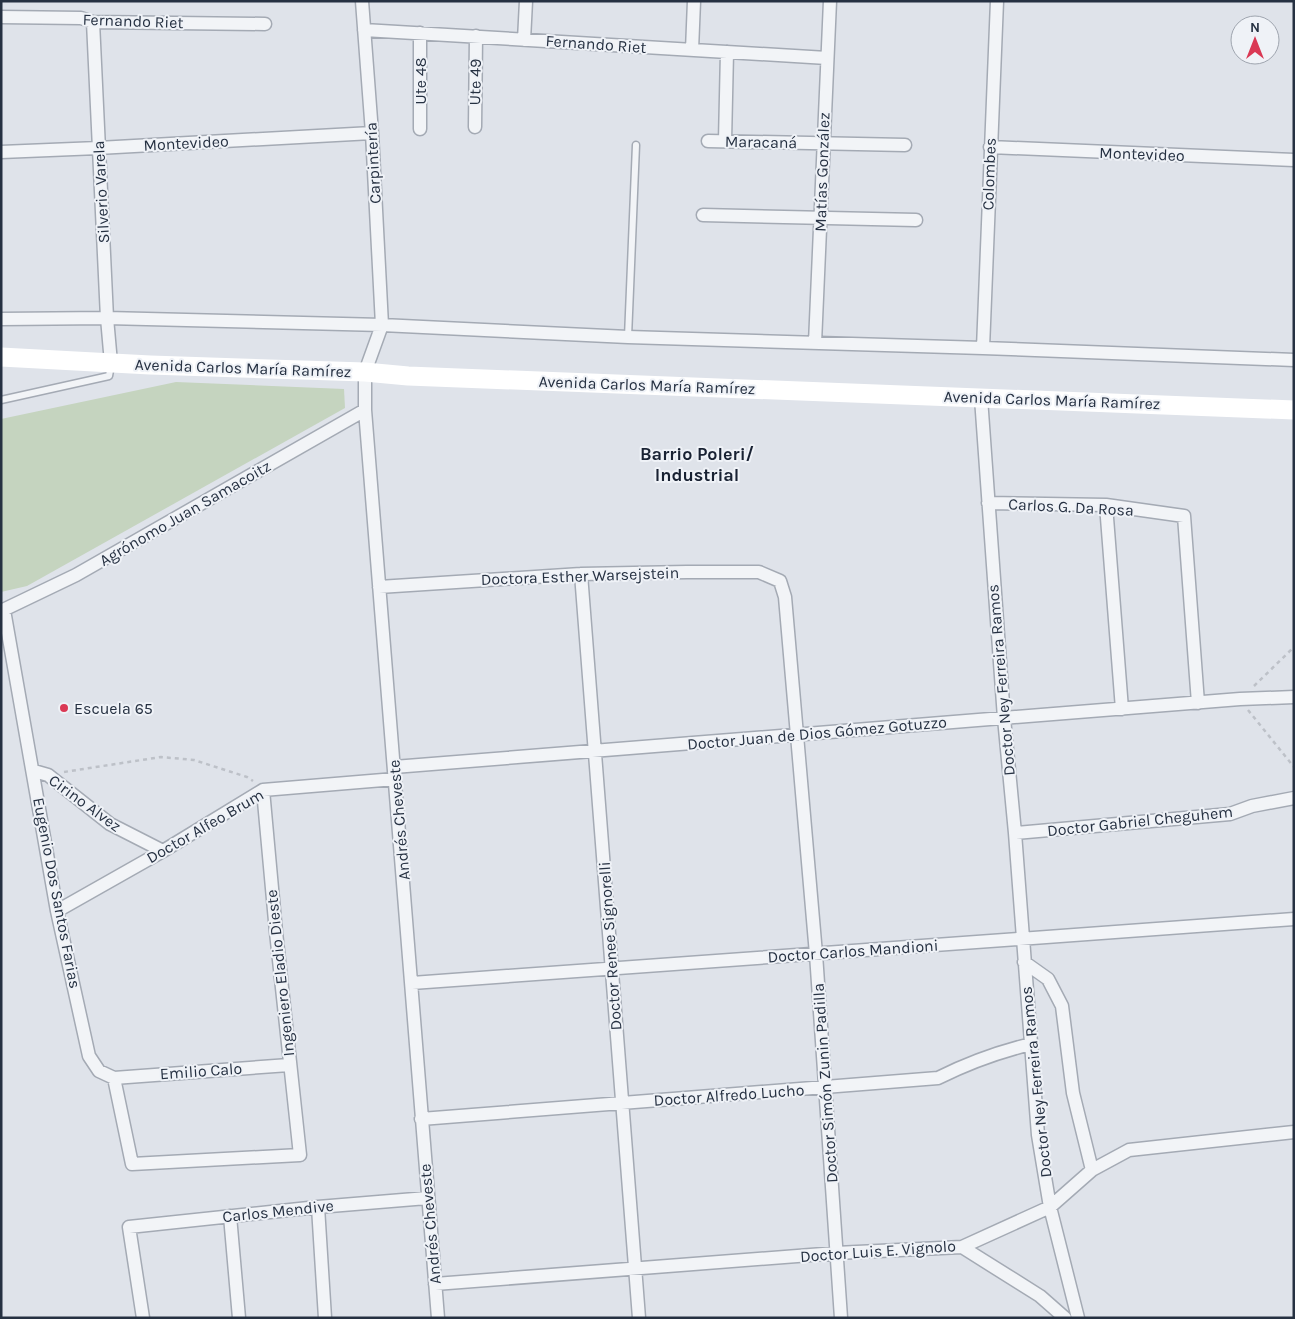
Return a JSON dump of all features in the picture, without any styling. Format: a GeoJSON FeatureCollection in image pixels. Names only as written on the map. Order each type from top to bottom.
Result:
{"type":"FeatureCollection","features":[{"type":"Feature","properties":{"kind":"street","name":"Carpintería"},"geometry":{"type":"LineString","coordinates":[[362,1],[372,133],[382,325]]}},
{"type":"Feature","properties":{"kind":"street"},"geometry":{"type":"LineString","coordinates":[[524,40],[526,1]]}},
{"type":"Feature","properties":{"kind":"street"},"geometry":{"type":"LineString","coordinates":[[692,50],[694,1]]}},
{"type":"Feature","properties":{"kind":"street","name":"Matías González"},"geometry":{"type":"LineString","coordinates":[[815,343],[830,1]]}},
{"type":"Feature","properties":{"kind":"street","name":"Colombes"},"geometry":{"type":"LineString","coordinates":[[983,348],[997,1]]}},
{"type":"Feature","properties":{"kind":"street","name":"Fernando Riet"},"geometry":{"type":"LineString","coordinates":[[1,17],[81,18],[93,22],[265,24]]}},
{"type":"Feature","properties":{"kind":"street","name":"Silverio Varela"},"geometry":{"type":"LineString","coordinates":[[93,22],[98,148],[111,363]]}},
{"type":"Feature","properties":{"kind":"street","name":"Fernando Riet"},"geometry":{"type":"LineString","coordinates":[[364,30],[827,58]]}},
{"type":"Feature","properties":{"kind":"street","name":"Ute 48"},"geometry":{"type":"LineString","coordinates":[[420,33],[420,129]]}},
{"type":"Feature","properties":{"kind":"street","name":"Ute 49"},"geometry":{"type":"LineString","coordinates":[[474,127],[476,36]]}},
{"type":"Feature","properties":{"kind":"street"},"geometry":{"type":"LineString","coordinates":[[725,141],[727,52]]}},
{"type":"Feature","properties":{"kind":"street","name":"Montevideo"},"geometry":{"type":"LineString","coordinates":[[1,152],[372,133]]}},
{"type":"Feature","properties":{"kind":"street","name":"Maracaná"},"geometry":{"type":"LineString","coordinates":[[708,141],[905,145]]}},
{"type":"Feature","properties":{"kind":"street","name":"Montevideo"},"geometry":{"type":"LineString","coordinates":[[990,147],[1294,160]]}},
{"type":"Feature","properties":{"kind":"street"},"geometry":{"type":"LineString","coordinates":[[703,215],[916,220]]}},
{"type":"Feature","properties":{"kind":"street"},"geometry":{"type":"LineString","coordinates":[[1,319],[107,318],[382,325],[628,337],[1294,360]]}},
{"type":"Feature","properties":{"kind":"street","name":"Andrés Cheveste"},"geometry":{"type":"LineString","coordinates":[[382,325],[365,372],[365,410],[438,1318]]}},
{"type":"Feature","properties":{"kind":"street","name":"Avenida Carlos María Ramírez"},"geometry":{"type":"LineString","coordinates":[[1,357],[365,372],[408,376],[1294,410]]}},
{"type":"Feature","properties":{"kind":"street","name":"Doctor Ney Ferreira Ramos"},"geometry":{"type":"LineString","coordinates":[[980,398],[1038,1135],[1050,1207],[1078,1318]]}},
{"type":"Feature","properties":{"kind":"street","name":"Agrónomo Juan Samacoitz"},"geometry":{"type":"LineString","coordinates":[[3,610],[76,575],[365,410]]}},
{"type":"Feature","properties":{"kind":"street","name":"Carlos G. Da Rosa"},"geometry":{"type":"LineString","coordinates":[[988,503],[1106,505],[1184,516],[1198,703]]}},
{"type":"Feature","properties":{"kind":"street"},"geometry":{"type":"LineString","coordinates":[[1106,505],[1122,709]]}},
{"type":"Feature","properties":{"kind":"street","name":"Doctora Esther Warsejstein"},"geometry":{"type":"LineString","coordinates":[[379,587],[581,574],[759,572],[780,581]]}},
{"type":"Feature","properties":{"kind":"street","name":"Doctor Renee Signorelli"},"geometry":{"type":"LineString","coordinates":[[581,574],[638,1318]]}},
{"type":"Feature","properties":{"kind":"street","name":"Doctor Simón Zunin Padilla"},"geometry":{"type":"LineString","coordinates":[[780,581],[785,597],[816,954],[841,1318]]}},
{"type":"Feature","properties":{"kind":"street","name":"Eugenio Dos Santos Farias"},"geometry":{"type":"LineString","coordinates":[[3,610],[34,771],[57,911],[89,1056],[99,1071],[114,1078]]}},
{"type":"Feature","properties":{"kind":"street","name":"Doctor Juan de Dios Gómez Gotuzzo"},"geometry":{"type":"LineString","coordinates":[[395,773],[595,751],[1240,699],[1294,697]]}},
{"type":"Feature","properties":{"kind":"street","name":"Cirino Alvez"},"geometry":{"type":"LineString","coordinates":[[34,771],[48,775],[110,824],[163,851]]}},
{"type":"Feature","properties":{"kind":"street","name":"Doctor Alfeo Brum"},"geometry":{"type":"LineString","coordinates":[[57,911],[163,851],[263,790],[395,773]]}},
{"type":"Feature","properties":{"kind":"street","name":"Ingeniero Eladio Dieste"},"geometry":{"type":"LineString","coordinates":[[114,1078],[132,1164],[300,1155],[289,1065],[263,790]]}},
{"type":"Feature","properties":{"kind":"street","name":"Doctor Gabriel Cheguhem"},"geometry":{"type":"LineString","coordinates":[[1014,833],[1230,814],[1252,806],[1294,798]]}},
{"type":"Feature","properties":{"kind":"street","name":"Doctor Carlos Mandioni"},"geometry":{"type":"LineString","coordinates":[[412,983],[1294,919]]}},
{"type":"Feature","properties":{"kind":"street","name":"Doctor Ney Ferreira Ramos"},"geometry":{"type":"LineString","coordinates":[[1024,962],[1048,979],[1062,1006],[1074,1093],[1092,1170]]}},
{"type":"Feature","properties":{"kind":"street","name":"Doctor Alfredo Lucho"},"geometry":{"type":"LineString","coordinates":[[422,1119],[938,1078],[963,1065],[1004,1050],[1031,1044]]}},
{"type":"Feature","properties":{"kind":"street","name":"Emilio Calo"},"geometry":{"type":"LineString","coordinates":[[114,1078],[289,1065]]}},
{"type":"Feature","properties":{"kind":"street","name":"Doctor Luis E. Vignolo"},"geometry":{"type":"LineString","coordinates":[[435,1284],[836,1253],[962,1246],[1050,1207],[1092,1170],[1129,1150],[1294,1132]]}},
{"type":"Feature","properties":{"kind":"street","name":"Carlos Mendive"},"geometry":{"type":"LineString","coordinates":[[143,1318],[129,1227],[318,1207],[427,1198]]}},
{"type":"Feature","properties":{"kind":"street"},"geometry":{"type":"LineString","coordinates":[[318,1207],[324,1318]]}},
{"type":"Feature","properties":{"kind":"street"},"geometry":{"type":"LineString","coordinates":[[230,1216],[239,1318]]}},
{"type":"Feature","properties":{"kind":"street"},"geometry":{"type":"LineString","coordinates":[[962,1246],[1040,1296],[1065,1318]]}},
{"type":"Feature","properties":{"kind":"lane"},"geometry":{"type":"LineString","coordinates":[[628,337],[636,145]]}},
{"type":"Feature","properties":{"kind":"lane"},"geometry":{"type":"LineString","coordinates":[[1,400],[109,376],[111,363]]}},
{"type":"Feature","properties":{"kind":"path"},"geometry":{"type":"LineString","coordinates":[[1294,647],[1240,699],[1294,767]]}},
{"type":"Feature","properties":{"kind":"path"},"geometry":{"type":"LineString","coordinates":[[48,775],[160,757],[194,760],[238,774],[247,777],[263,790]]}},
{"type":"Feature","properties":{"kind":"green space"},"geometry":{"type":"Polygon","coordinates":[[[176,382],[344,389],[345,408],[27,586],[1,592],[1,419],[176,382]]]}},
{"type":"Feature","properties":{"kind":"place","name":"Escuela 65"},"geometry":{"type":"Point","coordinates":[64,708]}},
{"type":"Feature","properties":{"kind":"district","name":"Barrio Poleri/ Industrial"},"geometry":{"type":"Point","coordinates":[697,464]}}]}
